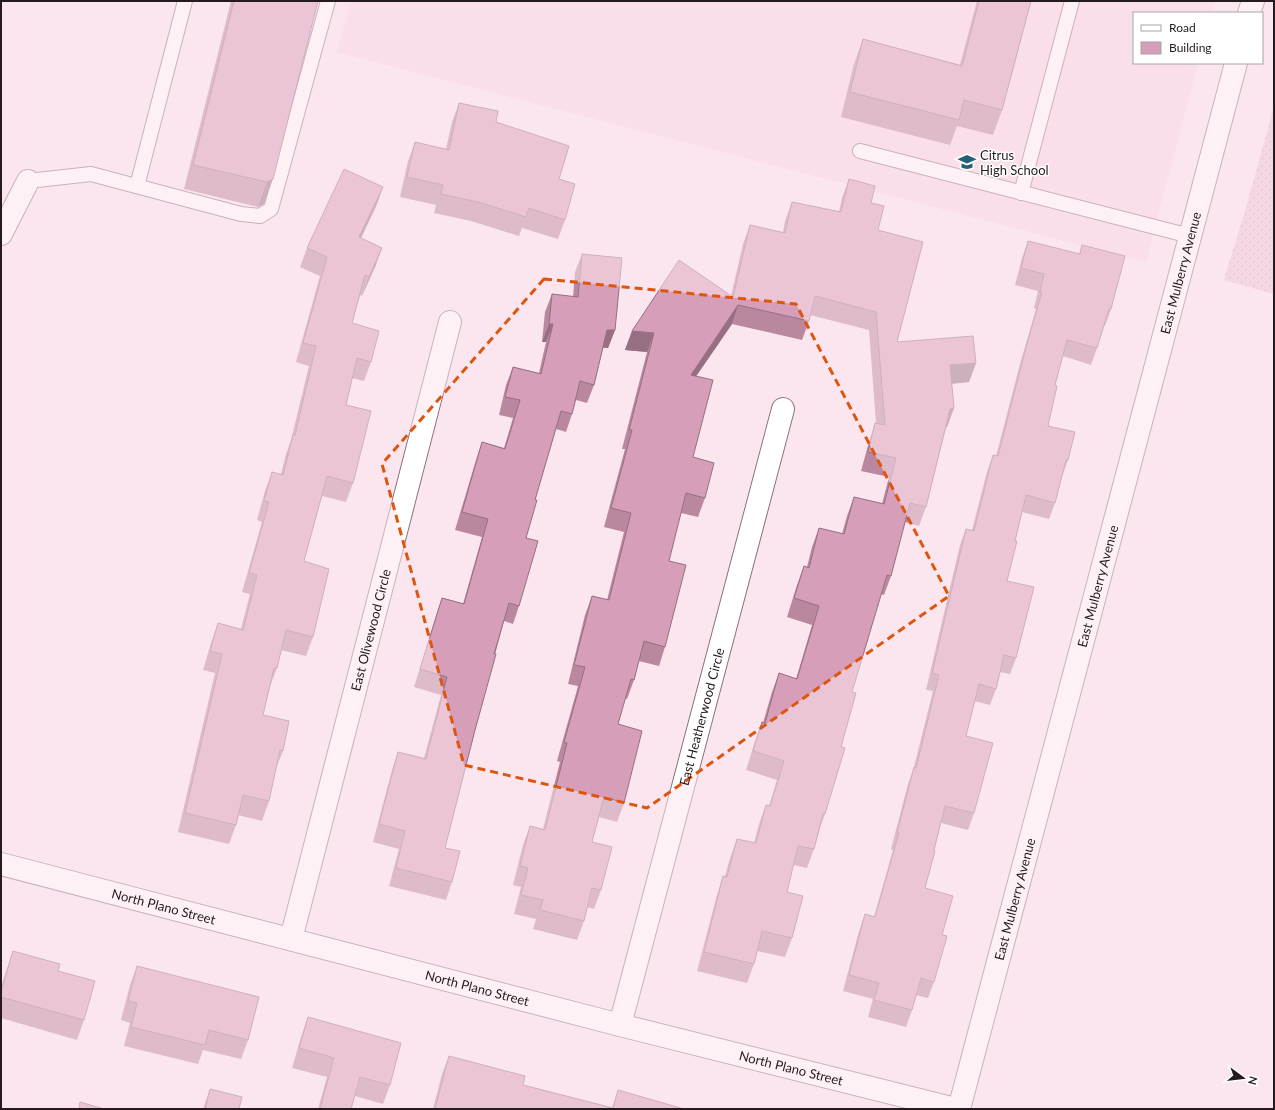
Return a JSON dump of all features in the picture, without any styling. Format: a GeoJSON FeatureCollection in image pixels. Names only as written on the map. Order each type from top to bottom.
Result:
{"type":"FeatureCollection","features":[{"type":"Feature","properties":{"kind":"street"},"geometry":{"type":"LineString","coordinates":[[1249,12],[1253,1]]}},
{"type":"Feature","properties":{"kind":"street","name":"East Mulberry Avenue"},"geometry":{"type":"LineString","coordinates":[[959,1109],[1236,64]]}},
{"type":"Feature","properties":{"kind":"street"},"geometry":{"type":"LineString","coordinates":[[1,234],[28,181]]}},
{"type":"Feature","properties":{"kind":"street","name":"East Olivewood Circle"},"geometry":{"type":"LineString","coordinates":[[291,939],[450,322]]}},
{"type":"Feature","properties":{"kind":"street","name":"East Heatherwood Circle"},"geometry":{"type":"LineString","coordinates":[[620,1025],[783,409]]}},
{"type":"Feature","properties":{"kind":"street","name":"North Plano Street"},"geometry":{"type":"LineString","coordinates":[[1,864],[620,1025],[955,1109]]}},
{"type":"Feature","properties":{"kind":"lane"},"geometry":{"type":"LineString","coordinates":[[136,186],[185,1]]}},
{"type":"Feature","properties":{"kind":"lane"},"geometry":{"type":"LineString","coordinates":[[28,181],[91,174],[241,214],[260,216],[271,209],[328,1]]}},
{"type":"Feature","properties":{"kind":"lane"},"geometry":{"type":"LineString","coordinates":[[1021,193],[1072,1]]}},
{"type":"Feature","properties":{"kind":"lane"},"geometry":{"type":"LineString","coordinates":[[860,151],[1190,236]]}},
{"type":"Feature","properties":{"kind":"highlighted area"},"geometry":{"type":"Polygon","coordinates":[[[544,279],[796,304],[949,596],[647,808],[464,765],[382,464],[544,279]]]}},
{"type":"Feature","properties":{"kind":"shaded area","name":"Citrus High School"},"geometry":{"type":"Polygon","coordinates":[[[351,1],[1215,1],[1211,12],[1133,12],[1133,64],[1198,64],[1146,262],[337,52],[351,1]]]}},
{"type":"Feature","properties":{"kind":"shaded area"},"geometry":{"type":"Polygon","coordinates":[[[1274,106],[1274,294],[1224,280],[1274,106]]]}},
{"type":"Feature","properties":{"kind":"building"},"geometry":{"type":"Polygon","coordinates":[[[234,1],[318,1],[273,179],[267,182],[193,165],[234,1]]]}},
{"type":"Feature","properties":{"kind":"building"},"geometry":{"type":"Polygon","coordinates":[[[979,1],[1031,1],[1002,110],[964,100],[959,120],[850,92],[863,39],[962,66],[979,1]]]}},
{"type":"Feature","properties":{"kind":"building"},"geometry":{"type":"Polygon","coordinates":[[[459,103],[498,111],[496,122],[569,146],[559,179],[575,184],[565,220],[529,208],[526,217],[478,202],[441,194],[443,185],[407,177],[415,142],[449,150],[459,103]]]}},
{"type":"Feature","properties":{"kind":"building"},"geometry":{"type":"Polygon","coordinates":[[[344,169],[383,187],[359,237],[382,248],[369,277],[365,275],[352,323],[379,331],[371,362],[357,358],[346,405],[371,411],[353,483],[327,476],[304,561],[329,569],[313,637],[286,630],[277,668],[274,668],[263,715],[289,721],[283,751],[280,750],[269,801],[243,795],[236,825],[185,813],[222,654],[210,651],[218,623],[243,630],[257,575],[249,573],[269,502],[264,501],[272,472],[283,475],[293,435],[295,435],[316,346],[303,343],[327,257],[307,248],[344,169]]]}},
{"type":"Feature","properties":{"kind":"building"},"geometry":{"type":"Polygon","coordinates":[[[849,179],[875,186],[871,203],[884,206],[878,230],[923,242],[897,342],[973,336],[976,363],[950,365],[954,408],[950,409],[926,507],[910,503],[891,576],[887,575],[852,692],[856,693],[841,747],[845,748],[825,814],[823,814],[814,849],[798,846],[787,892],[803,896],[792,938],[762,931],[754,964],[704,952],[723,876],[727,877],[737,839],[756,843],[766,805],[770,806],[784,761],[753,751],[762,722],[765,723],[779,673],[797,679],[819,606],[794,598],[804,566],[809,568],[819,528],[844,534],[854,497],[884,504],[896,458],[868,452],[875,423],[885,425],[876,312],[815,296],[809,321],[738,305],[691,375],[713,380],[693,457],[714,463],[705,498],[686,493],[669,561],[686,565],[665,647],[644,641],[634,680],[631,679],[618,724],[642,731],[624,803],[604,797],[592,842],[612,847],[601,890],[592,888],[584,921],[540,910],[543,900],[521,895],[528,868],[520,866],[530,826],[545,830],[567,743],[564,742],[585,667],[574,665],[592,596],[609,600],[631,513],[611,508],[632,430],[629,430],[654,333],[632,331],[679,260],[733,297],[750,225],[785,233],[792,202],[841,212],[849,179]]]}},
{"type":"Feature","properties":{"kind":"building"},"geometry":{"type":"Polygon","coordinates":[[[1028,241],[1080,254],[1082,245],[1125,256],[1111,309],[1109,309],[1097,348],[1067,340],[1055,385],[1057,386],[1048,426],[1075,432],[1055,503],[1026,495],[1007,581],[1034,587],[1016,658],[1004,655],[996,689],[979,684],[966,736],[993,743],[974,813],[945,806],[925,888],[953,896],[942,935],[947,936],[934,982],[921,978],[912,1010],[874,1000],[879,983],[849,975],[865,914],[875,917],[899,833],[897,833],[914,767],[916,768],[939,675],[932,673],[966,529],[974,531],[993,455],[998,456],[1026,347],[1042,292],[1040,292],[1044,274],[1021,268],[1028,241]]]}},
{"type":"Feature","properties":{"kind":"building"},"geometry":{"type":"Polygon","coordinates":[[[582,254],[622,258],[615,330],[607,330],[594,385],[580,381],[572,414],[561,411],[535,500],[537,500],[526,538],[538,541],[519,606],[509,603],[494,654],[496,654],[445,848],[460,851],[452,882],[396,868],[405,831],[379,824],[398,752],[426,759],[447,677],[420,669],[442,598],[464,604],[488,519],[462,512],[482,442],[505,449],[520,400],[505,397],[513,367],[541,374],[553,324],[549,324],[552,294],[578,297],[582,254]]]}},
{"type":"Feature","properties":{"kind":"building"},"geometry":{"type":"Polygon","coordinates":[[[13,951],[60,964],[58,971],[95,981],[84,1020],[1,997],[1,992],[13,951]]]}},
{"type":"Feature","properties":{"kind":"building"},"geometry":{"type":"Polygon","coordinates":[[[137,966],[259,997],[248,1040],[209,1030],[205,1045],[131,1027],[137,1003],[128,1001],[137,966]]]}},
{"type":"Feature","properties":{"kind":"building"},"geometry":{"type":"Polygon","coordinates":[[[308,1017],[401,1043],[390,1085],[360,1077],[351,1109],[320,1109],[334,1058],[299,1048],[308,1017]]]}},
{"type":"Feature","properties":{"kind":"building"},"geometry":{"type":"Polygon","coordinates":[[[449,1056],[525,1076],[523,1085],[613,1108],[618,1090],[684,1109],[435,1109],[449,1056]]]}},
{"type":"Feature","properties":{"kind":"building"},"geometry":{"type":"Polygon","coordinates":[[[210,1089],[242,1097],[239,1109],[205,1109],[210,1089]]]}},
{"type":"Feature","properties":{"kind":"building"},"geometry":{"type":"Polygon","coordinates":[[[80,1102],[104,1109],[79,1109],[80,1102]]]}},
{"type":"Feature","properties":{"kind":"place","name":"Citrus High School"},"geometry":{"type":"Point","coordinates":[967,162]}}]}
